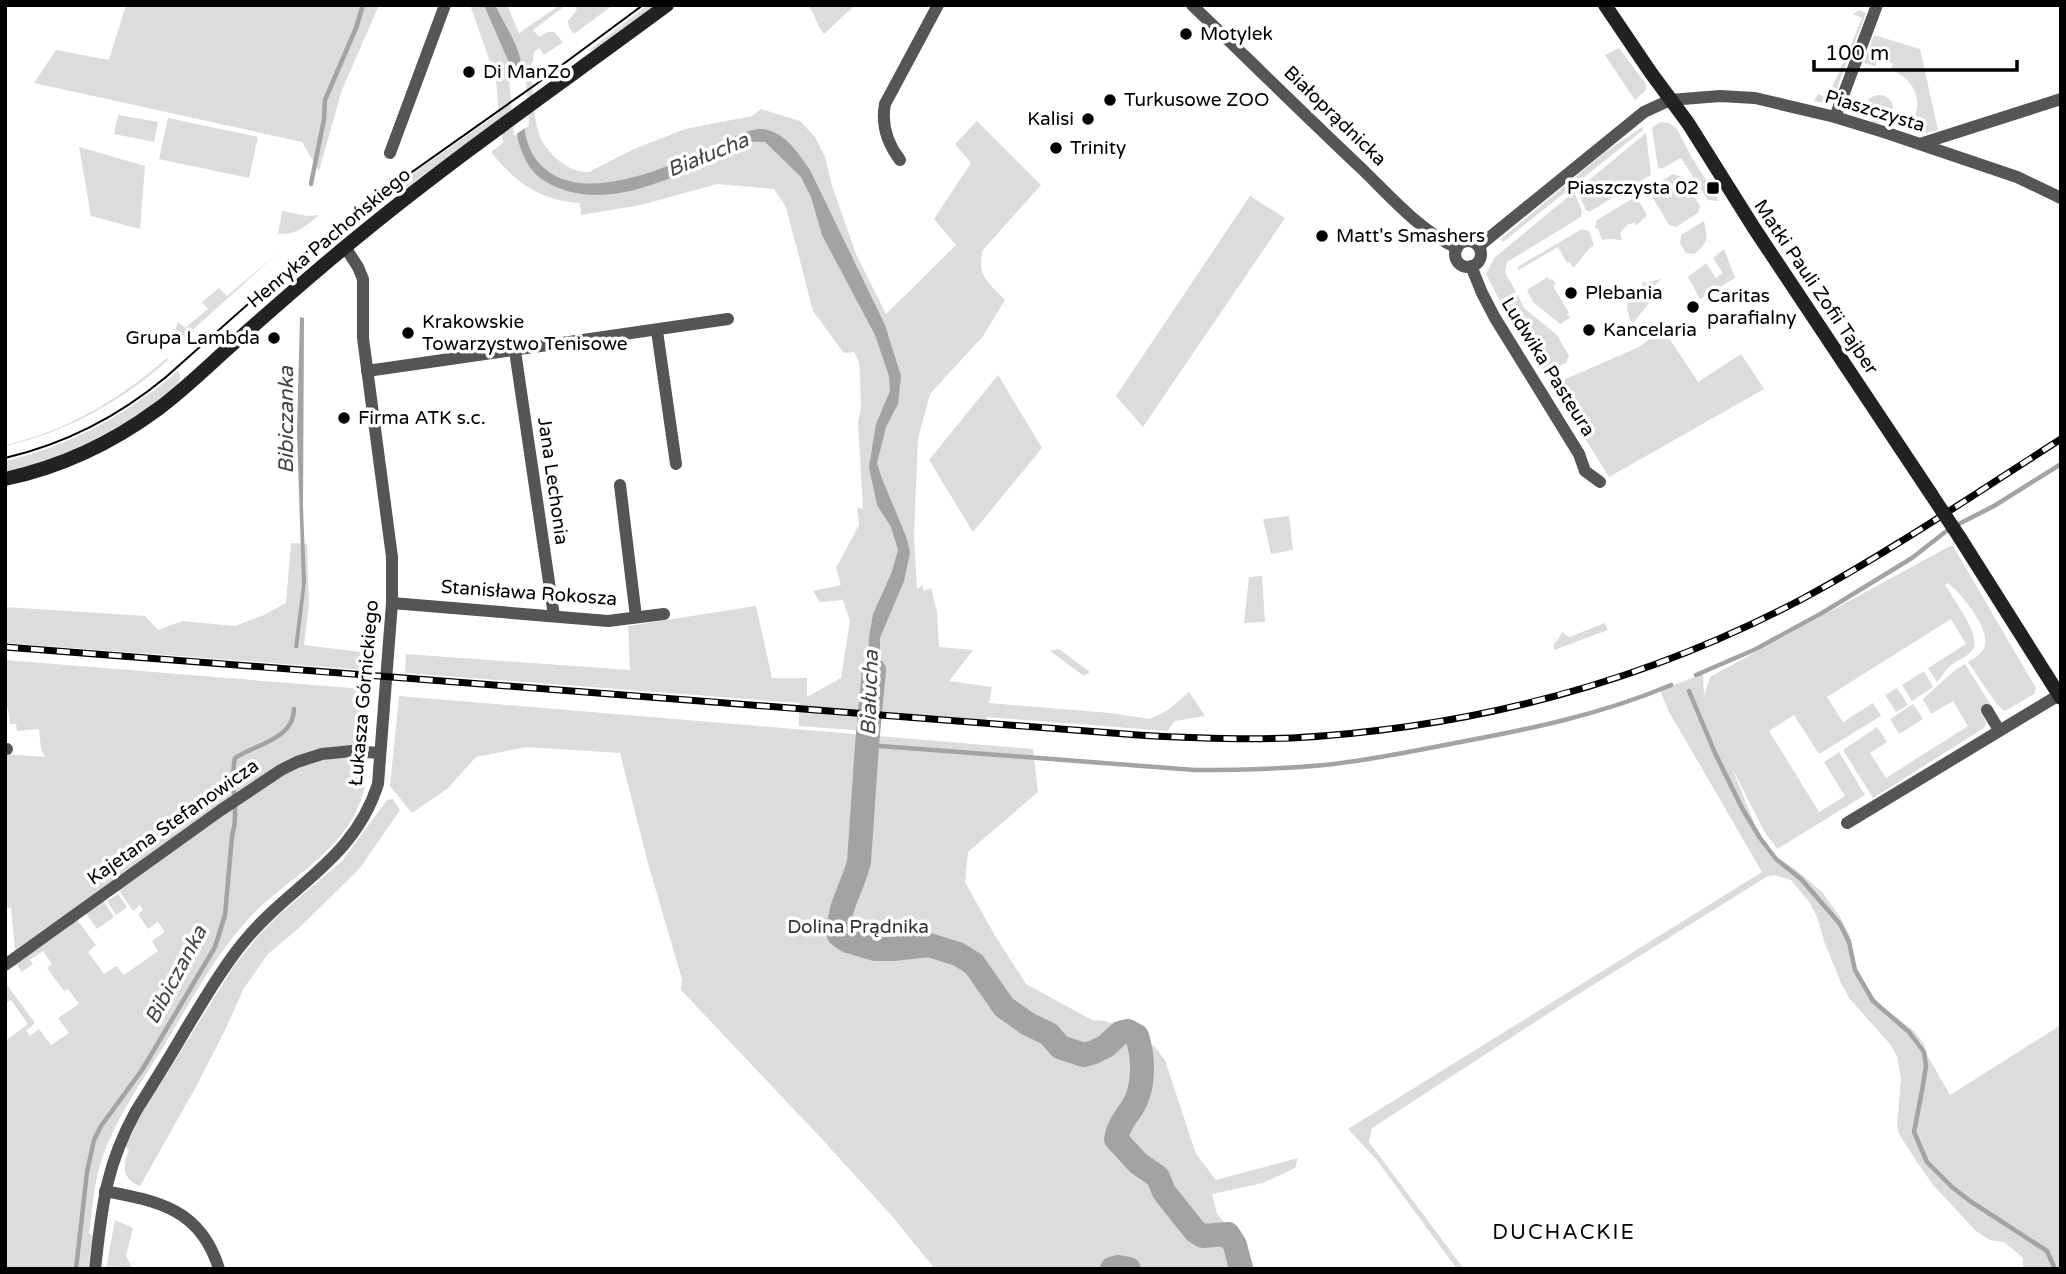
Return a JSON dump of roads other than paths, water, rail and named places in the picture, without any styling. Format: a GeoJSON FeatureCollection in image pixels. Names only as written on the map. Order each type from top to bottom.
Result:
{"type":"FeatureCollection","features":[{"type":"Feature","properties":{"kind":"street"},"geometry":{"type":"LineString","coordinates":[[390,153],[445,5]]}},
{"type":"Feature","properties":{"kind":"street","name":"Henryka Pachońskiego"},"geometry":{"type":"LineString","coordinates":[[5,479],[83,454],[149,415],[171,399],[345,247],[447,166],[667,5]]}},
{"type":"Feature","properties":{"kind":"street"},"geometry":{"type":"LineString","coordinates":[[900,160],[885,131],[885,104],[938,5]]}},
{"type":"Feature","properties":{"kind":"street","name":"Białoprądnicka"},"geometry":{"type":"LineString","coordinates":[[1192,5],[1416,220],[1435,236],[1457,248],[1458,262],[1471,266]]}},
{"type":"Feature","properties":{"kind":"street","name":"Matki Pauli Zofii Tajber"},"geometry":{"type":"LineString","coordinates":[[1605,5],[1688,123],[2060,696]]}},
{"type":"Feature","properties":{"kind":"street"},"geometry":{"type":"LineString","coordinates":[[1835,117],[1877,5]]}},
{"type":"Feature","properties":{"kind":"street","name":"Piaszczysta"},"geometry":{"type":"LineString","coordinates":[[1670,100],[1744,97],[1835,117],[2017,177],[2061,198]]}},
{"type":"Feature","properties":{"kind":"street"},"geometry":{"type":"LineString","coordinates":[[1919,144],[2061,99]]}},
{"type":"Feature","properties":{"kind":"street"},"geometry":{"type":"LineString","coordinates":[[1479,246],[1644,112],[1670,100]]}},
{"type":"Feature","properties":{"kind":"street"},"geometry":{"type":"LineString","coordinates":[[1457,248],[1467,241],[1479,246],[1480,258],[1471,266]]}},
{"type":"Feature","properties":{"kind":"street","name":"Łukasza Górnickiego"},"geometry":{"type":"LineString","coordinates":[[95,1269],[105,1191],[111,1165],[124,1132],[218,977],[242,944],[262,921],[320,872],[359,826],[372,803],[378,784],[392,603],[392,557],[363,338],[363,279],[345,247]]}},
{"type":"Feature","properties":{"kind":"street","name":"Ludwika Pasteura"},"geometry":{"type":"LineString","coordinates":[[1471,266],[1488,306],[1579,454],[1585,471],[1600,482]]}},
{"type":"Feature","properties":{"kind":"street"},"geometry":{"type":"LineString","coordinates":[[367,371],[728,319]]}},
{"type":"Feature","properties":{"kind":"street"},"geometry":{"type":"LineString","coordinates":[[657,331],[676,464]]}},
{"type":"Feature","properties":{"kind":"street","name":"Jana Lechonia"},"geometry":{"type":"LineString","coordinates":[[515,351],[554,616]]}},
{"type":"Feature","properties":{"kind":"street"},"geometry":{"type":"LineString","coordinates":[[620,485],[636,617]]}},
{"type":"Feature","properties":{"kind":"street","name":"Stanisława Rokosza"},"geometry":{"type":"LineString","coordinates":[[392,603],[608,621],[664,614]]}},
{"type":"Feature","properties":{"kind":"street"},"geometry":{"type":"LineString","coordinates":[[1847,823],[2060,696]]}},
{"type":"Feature","properties":{"kind":"street"},"geometry":{"type":"LineString","coordinates":[[1987,710],[1999,730]]}},
{"type":"Feature","properties":{"kind":"street","name":"Kajetana Stefanowicza"},"geometry":{"type":"LineString","coordinates":[[5,965],[281,770],[313,757],[338,752],[380,753]]}},
{"type":"Feature","properties":{"kind":"street"},"geometry":{"type":"LineString","coordinates":[[105,1191],[151,1200],[182,1215],[203,1236],[219,1269]]}},
{"type":"Feature","properties":{"kind":"water"},"geometry":{"type":"Polygon","coordinates":[[[484,5],[495,5],[516,45],[522,70],[524,122],[529,147],[535,158],[552,174],[574,182],[624,180],[675,163],[756,129],[768,130],[787,141],[810,170],[885,325],[901,376],[898,404],[886,427],[877,463],[910,553],[904,581],[880,638],[876,702],[863,703],[867,688],[869,637],[873,614],[891,574],[898,550],[891,527],[877,505],[869,467],[876,424],[890,391],[889,376],[875,335],[822,235],[811,197],[801,177],[765,142],[746,142],[701,165],[636,190],[601,195],[584,194],[548,183],[530,167],[521,150],[510,65],[484,5]]]}},
{"type":"Feature","properties":{"kind":"water"},"geometry":{"type":"Polygon","coordinates":[[[300,317],[304,318],[303,507],[306,582],[298,648],[294,648],[302,585],[297,430],[300,317]]]}},
{"type":"Feature","properties":{"kind":"waterway","name":"Bibiczanka"},"geometry":{"type":"LineString","coordinates":[[311,184],[324,119],[325,100],[363,5]]}},
{"type":"Feature","properties":{"kind":"waterway"},"geometry":{"type":"LineString","coordinates":[[1696,675],[1756,649],[1822,613],[1912,558],[1949,529],[1994,506],[2061,464]]}},
{"type":"Feature","properties":{"kind":"waterway","name":"Białucha"},"geometry":{"type":"LineString","coordinates":[[874,670],[859,862],[840,916],[839,935],[848,941],[875,949],[929,945],[958,954],[974,964],[1004,1007],[1028,1024],[1049,1034],[1060,1047],[1084,1055],[1106,1046],[1120,1033],[1128,1031],[1137,1036],[1142,1063],[1141,1082],[1136,1100],[1116,1139],[1138,1163],[1158,1177],[1164,1192],[1195,1231],[1203,1236],[1228,1234],[1235,1245],[1241,1269]]}},
{"type":"Feature","properties":{"kind":"waterway"},"geometry":{"type":"LineString","coordinates":[[867,745],[1195,770],[1299,767],[1379,757],[1538,726],[1618,705],[1671,685]]}},
{"type":"Feature","properties":{"kind":"waterway"},"geometry":{"type":"LineString","coordinates":[[1689,691],[1715,753],[1760,838],[1776,859],[1801,879],[1840,924],[1849,942],[1855,970],[1873,1001],[1909,1032],[1924,1052],[1926,1066],[1914,1132],[1927,1162],[1970,1201],[2047,1251],[2055,1269]]}},
{"type":"Feature","properties":{"kind":"waterway","name":"Bibiczanka"},"geometry":{"type":"LineString","coordinates":[[76,1269],[87,1172],[94,1140],[101,1126],[142,1070],[215,947],[225,915],[235,817],[235,758],[281,734],[288,727],[294,709]]}},
{"type":"Feature","properties":{"kind":"waterway","name":"Białucha"},"geometry":{"type":"LineString","coordinates":[[1112,1269],[1129,1269]]}},
{"type":"Feature","properties":{"kind":"tram line"},"geometry":{"type":"LineString","coordinates":[[5,458],[70,437],[110,416],[148,391],[337,225],[643,5]]}},
{"type":"Feature","properties":{"kind":"railway"},"geometry":{"type":"LineString","coordinates":[[5,647],[1138,735],[1254,739],[1359,733],[1425,724],[1556,696],[1682,654],[1744,628],[1837,580],[2061,439]]}},
{"type":"Feature","properties":{"kind":"place","name":"Motylek"},"geometry":{"type":"Point","coordinates":[1186,34]}},
{"type":"Feature","properties":{"kind":"place","name":"Di ManZo"},"geometry":{"type":"Point","coordinates":[469,72]}},
{"type":"Feature","properties":{"kind":"place","name":"Turkusowe ZOO"},"geometry":{"type":"Point","coordinates":[1110,100]}},
{"type":"Feature","properties":{"kind":"place","name":"Kalisi"},"geometry":{"type":"Point","coordinates":[1088,119]}},
{"type":"Feature","properties":{"kind":"place","name":"Trinity"},"geometry":{"type":"Point","coordinates":[1056,148]}},
{"type":"Feature","properties":{"kind":"place","name":"Piaszczysta 02"},"geometry":{"type":"Point","coordinates":[1713,188]}},
{"type":"Feature","properties":{"kind":"place","name":"Matt's Smashers"},"geometry":{"type":"Point","coordinates":[1322,236]}},
{"type":"Feature","properties":{"kind":"place","name":"Plebania"},"geometry":{"type":"Point","coordinates":[1571,293]}},
{"type":"Feature","properties":{"kind":"place","name":"Caritas parafialny"},"geometry":{"type":"Point","coordinates":[1693,307]}},
{"type":"Feature","properties":{"kind":"place","name":"Kancelaria"},"geometry":{"type":"Point","coordinates":[1589,330]}},
{"type":"Feature","properties":{"kind":"place","name":"Krakowskie Towarzystwo Tenisowe"},"geometry":{"type":"Point","coordinates":[408,333]}},
{"type":"Feature","properties":{"kind":"place","name":"Grupa Lambda"},"geometry":{"type":"Point","coordinates":[274,338]}},
{"type":"Feature","properties":{"kind":"place","name":"Firma ATK s.c."},"geometry":{"type":"Point","coordinates":[344,418]}},
{"type":"Feature","properties":{"kind":"district","name":"DUCHACKIE"},"geometry":{"type":"Point","coordinates":[1564,1232]}},
{"type":"Feature","properties":{"kind":"park label","name":"Dolina Prądnika"},"geometry":{"type":"Point","coordinates":[858,927]}}]}
